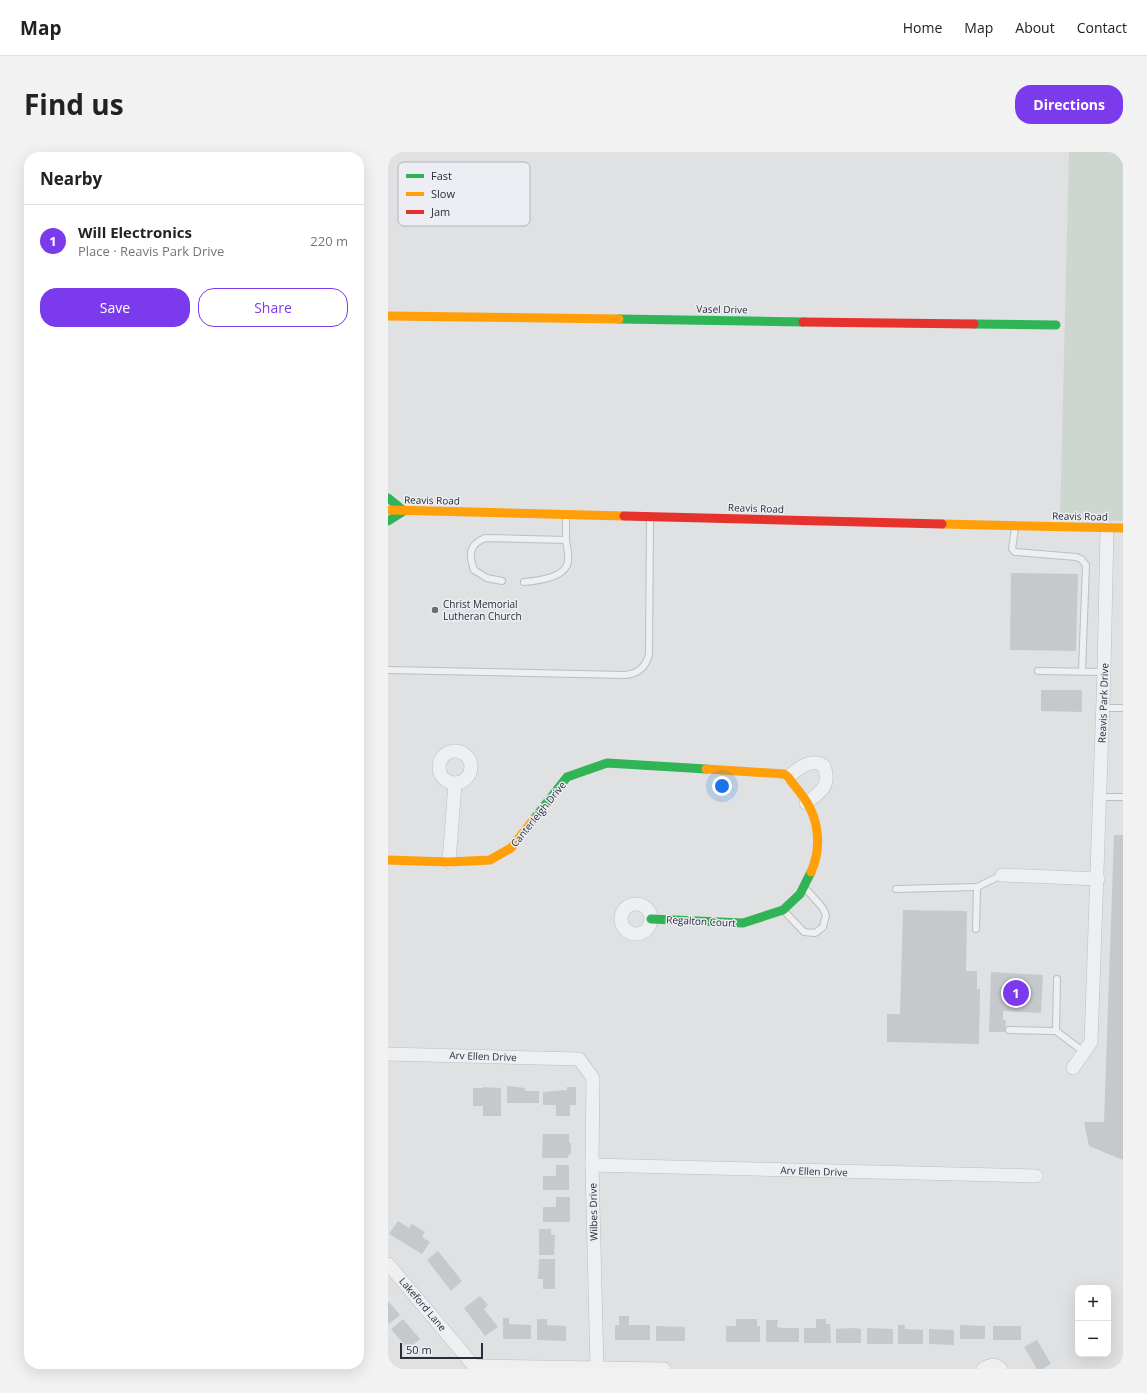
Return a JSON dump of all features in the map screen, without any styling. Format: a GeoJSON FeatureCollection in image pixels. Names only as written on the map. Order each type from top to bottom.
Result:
{"type":"FeatureCollection","features":[{"type":"Feature","properties":{"kind":"street","name":"Vasel Drive"},"geometry":{"type":"LineString","coordinates":[[388,316],[1056,325]]}},
{"type":"Feature","properties":{"kind":"street"},"geometry":{"type":"LineString","coordinates":[[388,498],[404,511],[388,521]]}},
{"type":"Feature","properties":{"kind":"street","name":"Reavis Road"},"geometry":{"type":"LineString","coordinates":[[388,510],[650,515],[1123,528]]}},
{"type":"Feature","properties":{"kind":"street","name":"Reavis Park Drive"},"geometry":{"type":"LineString","coordinates":[[1073,1068],[1091,1042],[1098,879],[1107,528]]}},
{"type":"Feature","properties":{"kind":"street"},"geometry":{"type":"LineString","coordinates":[[786,776],[810,763],[819,762],[824,766],[827,777],[824,789],[806,803]]}},
{"type":"Feature","properties":{"kind":"street","name":"Canterleigh Drive"},"geometry":{"type":"LineString","coordinates":[[388,860],[449,862],[490,860],[511,848],[567,777],[607,763],[786,776]]}},
{"type":"Feature","properties":{"kind":"street","name":"Regalton Court"},"geometry":{"type":"LineString","coordinates":[[651,919],[743,923],[783,910],[800,894],[815,863],[818,835],[806,803],[786,776]]}},
{"type":"Feature","properties":{"kind":"street"},"geometry":{"type":"LineString","coordinates":[[449,862],[455,783]]}},
{"type":"Feature","properties":{"kind":"street"},"geometry":{"type":"LineString","coordinates":[[1002,875],[1098,879]]}},
{"type":"Feature","properties":{"kind":"street","name":"Arv Ellen Drive"},"geometry":{"type":"LineString","coordinates":[[388,1054],[579,1059]]}},
{"type":"Feature","properties":{"kind":"street","name":"Wilbes Drive"},"geometry":{"type":"LineString","coordinates":[[579,1059],[593,1078],[592,1165],[597,1369]]}},
{"type":"Feature","properties":{"kind":"street","name":"Arv Ellen Drive"},"geometry":{"type":"LineString","coordinates":[[592,1165],[1036,1176]]}},
{"type":"Feature","properties":{"kind":"street","name":"Lakeford Lane"},"geometry":{"type":"LineString","coordinates":[[388,1264],[474,1367],[664,1369]]}},
{"type":"Feature","properties":{"kind":"street"},"geometry":{"type":"LineString","coordinates":[[983,1369],[989,1365],[997,1366],[1001,1369]]}},
{"type":"Feature","properties":{"kind":"lane"},"geometry":{"type":"LineString","coordinates":[[524,582],[555,576],[564,570],[568,562],[566,513]]}},
{"type":"Feature","properties":{"kind":"lane"},"geometry":{"type":"LineString","coordinates":[[388,670],[625,675],[638,671],[644,666],[649,654],[650,515]]}},
{"type":"Feature","properties":{"kind":"lane"},"geometry":{"type":"LineString","coordinates":[[1015,526],[1012,549],[1015,552],[1076,556],[1086,565],[1085,628],[1082,671]]}},
{"type":"Feature","properties":{"kind":"lane"},"geometry":{"type":"LineString","coordinates":[[502,582],[487,578],[474,570],[471,560],[471,550],[477,542],[485,538],[566,540]]}},
{"type":"Feature","properties":{"kind":"lane"},"geometry":{"type":"LineString","coordinates":[[1038,671],[1104,672]]}},
{"type":"Feature","properties":{"kind":"lane"},"geometry":{"type":"LineString","coordinates":[[1103,708],[1123,708]]}},
{"type":"Feature","properties":{"kind":"lane"},"geometry":{"type":"LineString","coordinates":[[1100,797],[1123,797]]}},
{"type":"Feature","properties":{"kind":"lane"},"geometry":{"type":"LineString","coordinates":[[896,889],[977,887],[1002,875]]}},
{"type":"Feature","properties":{"kind":"lane"},"geometry":{"type":"LineString","coordinates":[[783,910],[804,932],[815,933],[823,927],[826,915],[822,907],[804,887]]}},
{"type":"Feature","properties":{"kind":"lane"},"geometry":{"type":"LineString","coordinates":[[976,929],[977,887]]}},
{"type":"Feature","properties":{"kind":"lane"},"geometry":{"type":"LineString","coordinates":[[1056,1031],[1057,979]]}},
{"type":"Feature","properties":{"kind":"lane"},"geometry":{"type":"LineString","coordinates":[[1009,1030],[1056,1031],[1084,1052]]}},
{"type":"Feature","properties":{"kind":"shaded area"},"geometry":{"type":"Polygon","coordinates":[[[1069,152],[1123,152],[1123,521],[1060,520],[1069,152]]]}},
{"type":"Feature","properties":{"kind":"building"},"geometry":{"type":"Polygon","coordinates":[[[1011,573],[1078,574],[1076,651],[1010,650],[1011,573]]]}},
{"type":"Feature","properties":{"kind":"building"},"geometry":{"type":"Polygon","coordinates":[[[1041,690],[1082,690],[1082,712],[1041,711],[1041,690]]]}},
{"type":"Feature","properties":{"kind":"building"},"geometry":{"type":"Polygon","coordinates":[[[1114,835],[1123,835],[1123,1160],[1089,1146],[1084,1122],[1104,1122],[1114,835]]]}},
{"type":"Feature","properties":{"kind":"building"},"geometry":{"type":"Polygon","coordinates":[[[903,910],[967,911],[966,971],[977,971],[977,989],[980,989],[979,1044],[887,1042],[887,1014],[900,1014],[903,910]]]}},
{"type":"Feature","properties":{"kind":"building"},"geometry":{"type":"Polygon","coordinates":[[[991,972],[1043,975],[1041,1013],[1003,1011],[1003,1020],[1006,1020],[1005,1032],[989,1032],[991,972]]]}},
{"type":"Feature","properties":{"kind":"building"},"geometry":{"type":"Polygon","coordinates":[[[507,1086],[525,1088],[525,1091],[539,1091],[539,1103],[507,1103],[507,1086]]]}},
{"type":"Feature","properties":{"kind":"building"},"geometry":{"type":"Polygon","coordinates":[[[567,1087],[576,1087],[576,1105],[570,1105],[570,1116],[556,1116],[556,1105],[543,1105],[543,1092],[567,1090],[567,1087]]]}},
{"type":"Feature","properties":{"kind":"building"},"geometry":{"type":"Polygon","coordinates":[[[473,1088],[501,1088],[501,1116],[483,1116],[483,1106],[473,1106],[473,1088]]]}},
{"type":"Feature","properties":{"kind":"building"},"geometry":{"type":"Polygon","coordinates":[[[543,1134],[569,1134],[571,1154],[569,1154],[568,1158],[542,1158],[543,1134]]]}},
{"type":"Feature","properties":{"kind":"building"},"geometry":{"type":"Polygon","coordinates":[[[556,1165],[569,1165],[569,1190],[543,1190],[543,1176],[556,1176],[556,1165]]]}},
{"type":"Feature","properties":{"kind":"building"},"geometry":{"type":"Polygon","coordinates":[[[556,1197],[570,1197],[570,1222],[543,1222],[543,1207],[556,1207],[556,1197]]]}},
{"type":"Feature","properties":{"kind":"building"},"geometry":{"type":"Polygon","coordinates":[[[398,1221],[409,1228],[412,1224],[425,1232],[422,1237],[430,1242],[422,1254],[389,1234],[398,1221]]]}},
{"type":"Feature","properties":{"kind":"building"},"geometry":{"type":"Polygon","coordinates":[[[539,1229],[551,1229],[551,1235],[555,1235],[554,1255],[539,1255],[539,1229]]]}},
{"type":"Feature","properties":{"kind":"building"},"geometry":{"type":"Polygon","coordinates":[[[438,1251],[462,1281],[451,1291],[427,1260],[438,1251]]]}},
{"type":"Feature","properties":{"kind":"building"},"geometry":{"type":"Polygon","coordinates":[[[539,1259],[555,1259],[555,1289],[543,1289],[543,1279],[538,1279],[539,1259]]]}},
{"type":"Feature","properties":{"kind":"building"},"geometry":{"type":"Polygon","coordinates":[[[480,1296],[488,1305],[484,1309],[498,1327],[485,1336],[464,1308],[480,1296]]]}},
{"type":"Feature","properties":{"kind":"building"},"geometry":{"type":"Polygon","coordinates":[[[388,1301],[400,1315],[389,1324],[388,1323],[388,1301]]]}},
{"type":"Feature","properties":{"kind":"building"},"geometry":{"type":"Polygon","coordinates":[[[619,1316],[629,1316],[629,1325],[650,1325],[650,1340],[615,1340],[615,1325],[619,1325],[619,1316]]]}},
{"type":"Feature","properties":{"kind":"building"},"geometry":{"type":"Polygon","coordinates":[[[503,1318],[509,1318],[509,1324],[531,1325],[531,1339],[503,1339],[503,1318]]]}},
{"type":"Feature","properties":{"kind":"building"},"geometry":{"type":"Polygon","coordinates":[[[403,1319],[420,1339],[408,1349],[391,1329],[403,1319]]]}},
{"type":"Feature","properties":{"kind":"building"},"geometry":{"type":"Polygon","coordinates":[[[537,1319],[547,1319],[547,1325],[566,1326],[566,1341],[537,1340],[537,1319]]]}},
{"type":"Feature","properties":{"kind":"building"},"geometry":{"type":"Polygon","coordinates":[[[736,1319],[757,1319],[757,1326],[760,1326],[760,1342],[726,1342],[726,1326],[736,1326],[736,1319]]]}},
{"type":"Feature","properties":{"kind":"building"},"geometry":{"type":"Polygon","coordinates":[[[816,1319],[826,1319],[826,1324],[830,1324],[831,1343],[804,1343],[804,1328],[816,1328],[816,1319]]]}},
{"type":"Feature","properties":{"kind":"building"},"geometry":{"type":"Polygon","coordinates":[[[766,1320],[778,1320],[777,1327],[799,1328],[799,1342],[766,1342],[766,1320]]]}},
{"type":"Feature","properties":{"kind":"building"},"geometry":{"type":"Polygon","coordinates":[[[898,1325],[905,1325],[905,1329],[923,1330],[923,1344],[898,1344],[898,1325]]]}},
{"type":"Feature","properties":{"kind":"building"},"geometry":{"type":"Polygon","coordinates":[[[960,1325],[985,1326],[985,1339],[960,1339],[960,1325]]]}},
{"type":"Feature","properties":{"kind":"building"},"geometry":{"type":"Polygon","coordinates":[[[656,1326],[685,1327],[685,1341],[656,1341],[656,1326]]]}},
{"type":"Feature","properties":{"kind":"building"},"geometry":{"type":"Polygon","coordinates":[[[993,1326],[1021,1326],[1021,1340],[993,1340],[993,1326]]]}},
{"type":"Feature","properties":{"kind":"building"},"geometry":{"type":"Polygon","coordinates":[[[867,1328],[893,1329],[893,1344],[867,1344],[867,1328]]]}},
{"type":"Feature","properties":{"kind":"building"},"geometry":{"type":"Polygon","coordinates":[[[836,1329],[861,1329],[861,1343],[836,1343],[836,1329]]]}},
{"type":"Feature","properties":{"kind":"building"},"geometry":{"type":"Polygon","coordinates":[[[929,1329],[954,1330],[954,1345],[929,1344],[929,1329]]]}},
{"type":"Feature","properties":{"kind":"building"},"geometry":{"type":"Polygon","coordinates":[[[1037,1340],[1051,1364],[1042,1369],[1037,1369],[1024,1347],[1037,1340]]]}},
{"type":"Feature","properties":{"kind":"traffic: fast"},"geometry":{"type":"LineString","coordinates":[[619,319],[803,322]]}},
{"type":"Feature","properties":{"kind":"traffic: fast"},"geometry":{"type":"LineString","coordinates":[[974,324],[1056,325]]}},
{"type":"Feature","properties":{"kind":"traffic: fast"},"geometry":{"type":"LineString","coordinates":[[388,498],[404,511],[388,521]]}},
{"type":"Feature","properties":{"kind":"traffic: fast"},"geometry":{"type":"LineString","coordinates":[[534,819],[567,777],[607,763],[706,769]]}},
{"type":"Feature","properties":{"kind":"traffic: fast"},"geometry":{"type":"LineString","coordinates":[[651,919],[743,923],[783,910],[800,894],[811,872]]}},
{"type":"Feature","properties":{"kind":"traffic: slow"},"geometry":{"type":"LineString","coordinates":[[388,316],[619,319]]}},
{"type":"Feature","properties":{"kind":"traffic: slow"},"geometry":{"type":"LineString","coordinates":[[390,510],[624,516]]}},
{"type":"Feature","properties":{"kind":"traffic: slow"},"geometry":{"type":"LineString","coordinates":[[942,524],[1123,528]]}},
{"type":"Feature","properties":{"kind":"traffic: slow"},"geometry":{"type":"LineString","coordinates":[[706,769],[784,774],[788,777],[808,804],[816,824],[818,840],[816,857],[811,872]]}},
{"type":"Feature","properties":{"kind":"traffic: slow"},"geometry":{"type":"LineString","coordinates":[[388,860],[449,862],[490,860],[511,848],[534,819]]}},
{"type":"Feature","properties":{"kind":"traffic: jam"},"geometry":{"type":"LineString","coordinates":[[803,322],[974,324]]}},
{"type":"Feature","properties":{"kind":"traffic: jam"},"geometry":{"type":"LineString","coordinates":[[624,516],[942,524]]}},
{"type":"Feature","properties":{"kind":"place","name":"Christ Memorial Lutheran Church"},"geometry":{"type":"Point","coordinates":[435,610]}},
{"type":"Feature","properties":{"kind":"place","name":"Will Electronics"},"geometry":{"type":"Point","coordinates":[1016,993]}}]}
